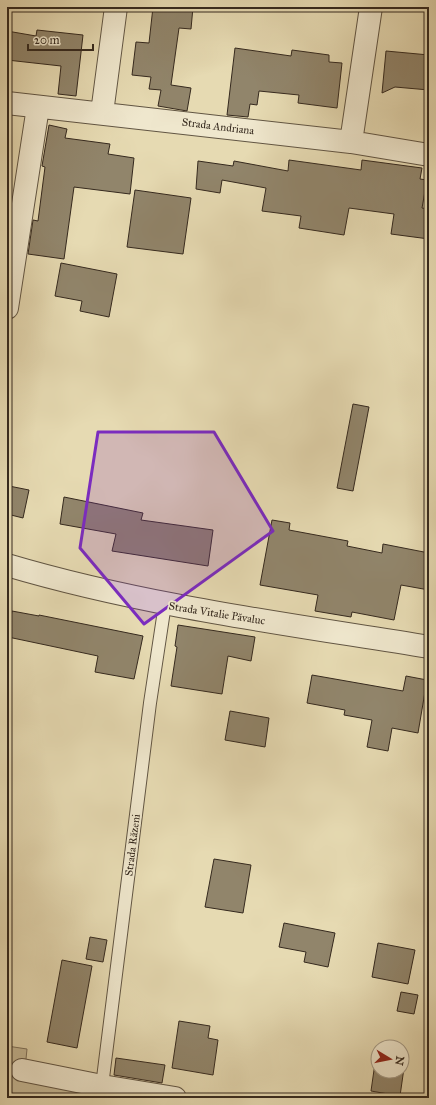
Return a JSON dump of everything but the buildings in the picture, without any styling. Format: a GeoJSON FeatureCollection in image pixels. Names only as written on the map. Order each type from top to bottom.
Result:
{"type":"FeatureCollection","features":[{"type":"Feature","properties":{"kind":"street"},"geometry":{"type":"LineString","coordinates":[[102,113],[116,7]]}},
{"type":"Feature","properties":{"kind":"street"},"geometry":{"type":"LineString","coordinates":[[351,142],[371,7]]}},
{"type":"Feature","properties":{"kind":"street","name":"Strada Andriana"},"geometry":{"type":"LineString","coordinates":[[7,103],[351,142],[429,156]]}},
{"type":"Feature","properties":{"kind":"street"},"geometry":{"type":"LineString","coordinates":[[7,308],[38,107]]}},
{"type":"Feature","properties":{"kind":"street","name":"Strada Vitalie Păvaluc"},"geometry":{"type":"LineString","coordinates":[[7,565],[56,580],[165,604],[429,648]]}},
{"type":"Feature","properties":{"kind":"street"},"geometry":{"type":"LineString","coordinates":[[22,1070],[102,1086],[175,1098]]}},
{"type":"Feature","properties":{"kind":"lane","name":"Strada Răzeni"},"geometry":{"type":"LineString","coordinates":[[102,1086],[150,703],[165,604]]}},
{"type":"Feature","properties":{"kind":"highlighted area"},"geometry":{"type":"Polygon","coordinates":[[[98,432],[214,432],[273,531],[144,624],[80,548],[98,432]]]}},
{"type":"Feature","properties":{"kind":"shaded area"},"geometry":{"type":"Polygon","coordinates":[[[7,1046],[27,1049],[24,1079],[119,1098],[7,1098],[7,1046]]]}}]}
